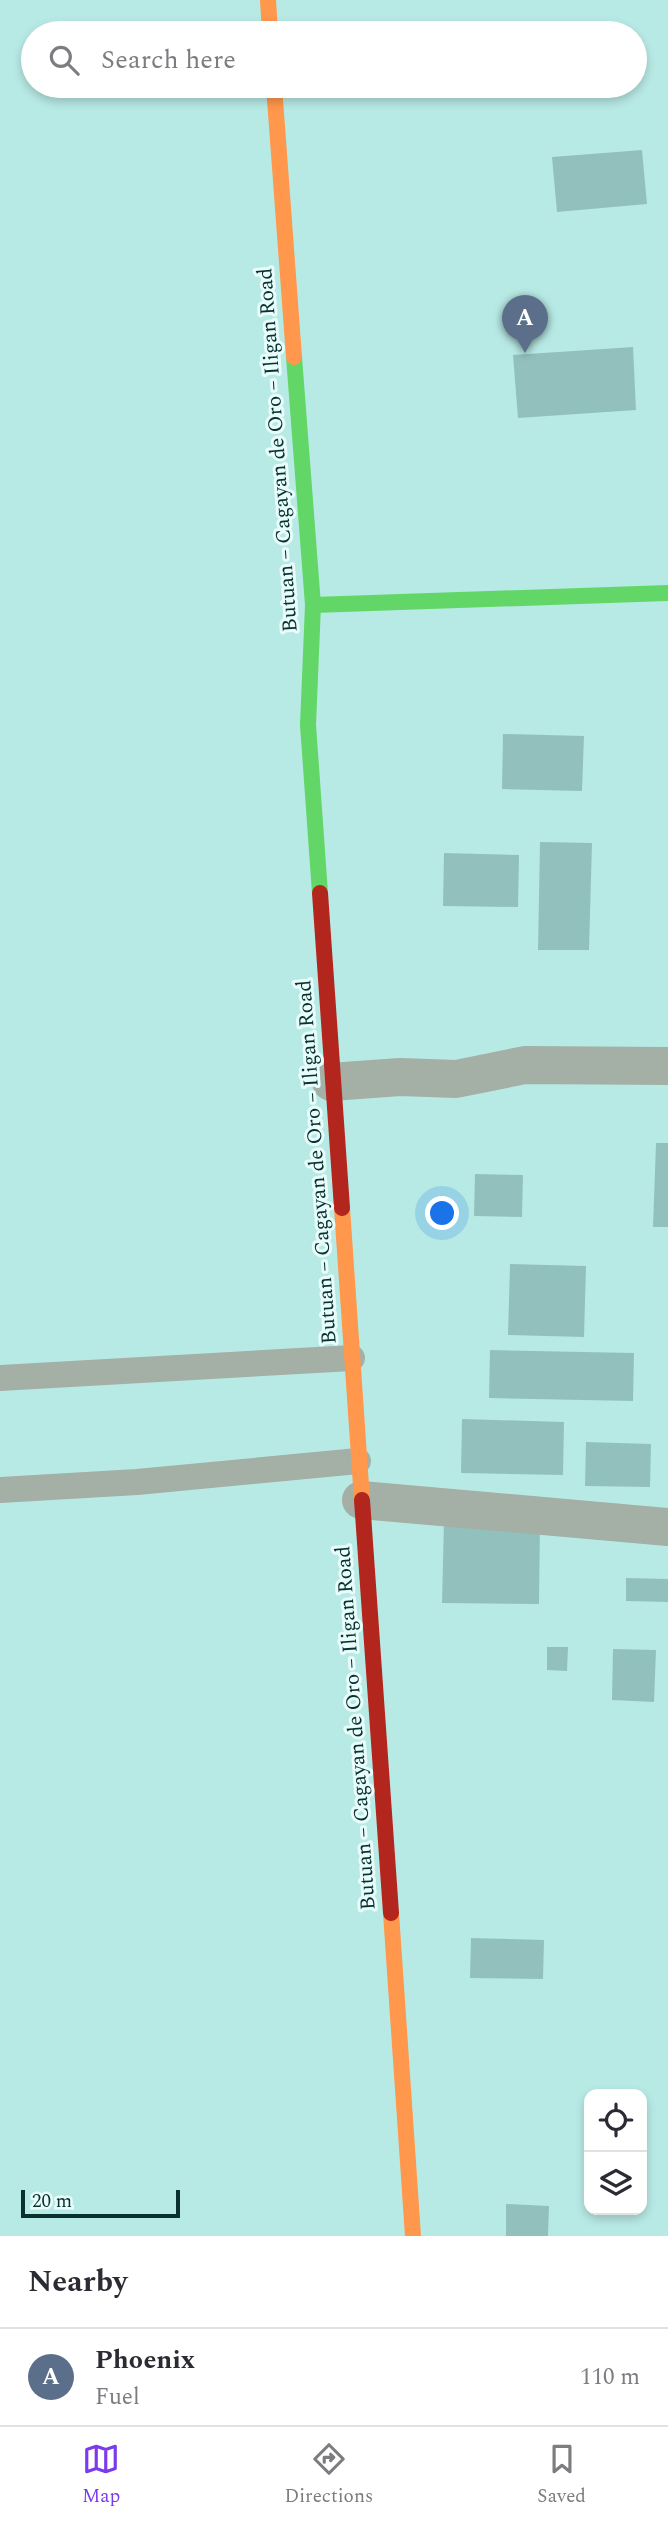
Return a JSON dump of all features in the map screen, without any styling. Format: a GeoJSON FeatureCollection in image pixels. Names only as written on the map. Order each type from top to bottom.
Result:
{"type":"FeatureCollection","features":[{"type":"Feature","properties":{"kind":"main road"},"geometry":{"type":"LineString","coordinates":[[268,0],[269,21]]}},
{"type":"Feature","properties":{"kind":"main road","name":"Butuan – Cagayan de Oro – Iligan Road"},"geometry":{"type":"LineString","coordinates":[[275,98],[313,604],[308,725],[331,1082],[413,2236]]}},
{"type":"Feature","properties":{"kind":"main road"},"geometry":{"type":"LineString","coordinates":[[313,604],[668,593]]}},
{"type":"Feature","properties":{"kind":"street"},"geometry":{"type":"LineString","coordinates":[[331,1082],[401,1077],[456,1079],[526,1065],[668,1066]]}},
{"type":"Feature","properties":{"kind":"street"},"geometry":{"type":"LineString","coordinates":[[361,1500],[668,1527]]}},
{"type":"Feature","properties":{"kind":"lane"},"geometry":{"type":"LineString","coordinates":[[0,1378],[352,1358]]}},
{"type":"Feature","properties":{"kind":"lane"},"geometry":{"type":"LineString","coordinates":[[0,1490],[137,1482],[358,1461]]}},
{"type":"Feature","properties":{"kind":"building"},"geometry":{"type":"Polygon","coordinates":[[[642,150],[647,204],[557,212],[552,157],[642,150]]]}},
{"type":"Feature","properties":{"kind":"building"},"geometry":{"type":"Polygon","coordinates":[[[633,347],[636,410],[518,418],[513,355],[633,347]]]}},
{"type":"Feature","properties":{"kind":"building"},"geometry":{"type":"Polygon","coordinates":[[[503,734],[584,736],[582,791],[502,789],[503,734]]]}},
{"type":"Feature","properties":{"kind":"building"},"geometry":{"type":"Polygon","coordinates":[[[540,842],[592,843],[589,950],[538,950],[540,842]]]}},
{"type":"Feature","properties":{"kind":"building"},"geometry":{"type":"Polygon","coordinates":[[[444,853],[519,855],[518,907],[443,906],[444,853]]]}},
{"type":"Feature","properties":{"kind":"building"},"geometry":{"type":"Polygon","coordinates":[[[656,1143],[668,1143],[668,1227],[653,1227],[656,1143]]]}},
{"type":"Feature","properties":{"kind":"building"},"geometry":{"type":"Polygon","coordinates":[[[475,1174],[523,1175],[522,1217],[474,1216],[475,1174]]]}},
{"type":"Feature","properties":{"kind":"building"},"geometry":{"type":"Polygon","coordinates":[[[510,1264],[586,1266],[584,1337],[508,1335],[510,1264]]]}},
{"type":"Feature","properties":{"kind":"building"},"geometry":{"type":"Polygon","coordinates":[[[490,1350],[634,1353],[633,1401],[489,1398],[490,1350]]]}},
{"type":"Feature","properties":{"kind":"building"},"geometry":{"type":"Polygon","coordinates":[[[462,1419],[564,1422],[563,1475],[461,1473],[462,1419]]]}},
{"type":"Feature","properties":{"kind":"building"},"geometry":{"type":"Polygon","coordinates":[[[586,1442],[651,1444],[650,1487],[585,1486],[586,1442]]]}},
{"type":"Feature","properties":{"kind":"building"},"geometry":{"type":"Polygon","coordinates":[[[444,1520],[540,1522],[539,1604],[442,1603],[444,1520]]]}},
{"type":"Feature","properties":{"kind":"building"},"geometry":{"type":"Polygon","coordinates":[[[626,1578],[668,1579],[668,1602],[626,1601],[626,1578]]]}},
{"type":"Feature","properties":{"kind":"building"},"geometry":{"type":"Polygon","coordinates":[[[547,1647],[568,1647],[567,1671],[547,1670],[547,1647]]]}},
{"type":"Feature","properties":{"kind":"building"},"geometry":{"type":"Polygon","coordinates":[[[613,1649],[656,1650],[654,1702],[612,1700],[613,1649]]]}},
{"type":"Feature","properties":{"kind":"building"},"geometry":{"type":"Polygon","coordinates":[[[471,1938],[544,1940],[543,1979],[470,1978],[471,1938]]]}},
{"type":"Feature","properties":{"kind":"building"},"geometry":{"type":"Polygon","coordinates":[[[506,2204],[549,2206],[548,2236],[506,2236],[506,2204]]]}},
{"type":"Feature","properties":{"kind":"traffic: fast"},"geometry":{"type":"LineString","coordinates":[[294,357],[313,605],[308,725],[320,893]]}},
{"type":"Feature","properties":{"kind":"traffic: fast"},"geometry":{"type":"LineString","coordinates":[[313,605],[668,593]]}},
{"type":"Feature","properties":{"kind":"traffic: slow"},"geometry":{"type":"LineString","coordinates":[[268,0],[269,21]]}},
{"type":"Feature","properties":{"kind":"traffic: slow"},"geometry":{"type":"LineString","coordinates":[[275,98],[294,357]]}},
{"type":"Feature","properties":{"kind":"traffic: slow"},"geometry":{"type":"LineString","coordinates":[[342,1208],[362,1500]]}},
{"type":"Feature","properties":{"kind":"traffic: slow"},"geometry":{"type":"LineString","coordinates":[[391,1913],[413,2236]]}},
{"type":"Feature","properties":{"kind":"traffic: jam"},"geometry":{"type":"LineString","coordinates":[[320,893],[342,1208]]}},
{"type":"Feature","properties":{"kind":"traffic: jam"},"geometry":{"type":"LineString","coordinates":[[362,1500],[391,1913]]}},
{"type":"Feature","properties":{"kind":"place","name":"Phoenix"},"geometry":{"type":"Point","coordinates":[525,353]}}]}
